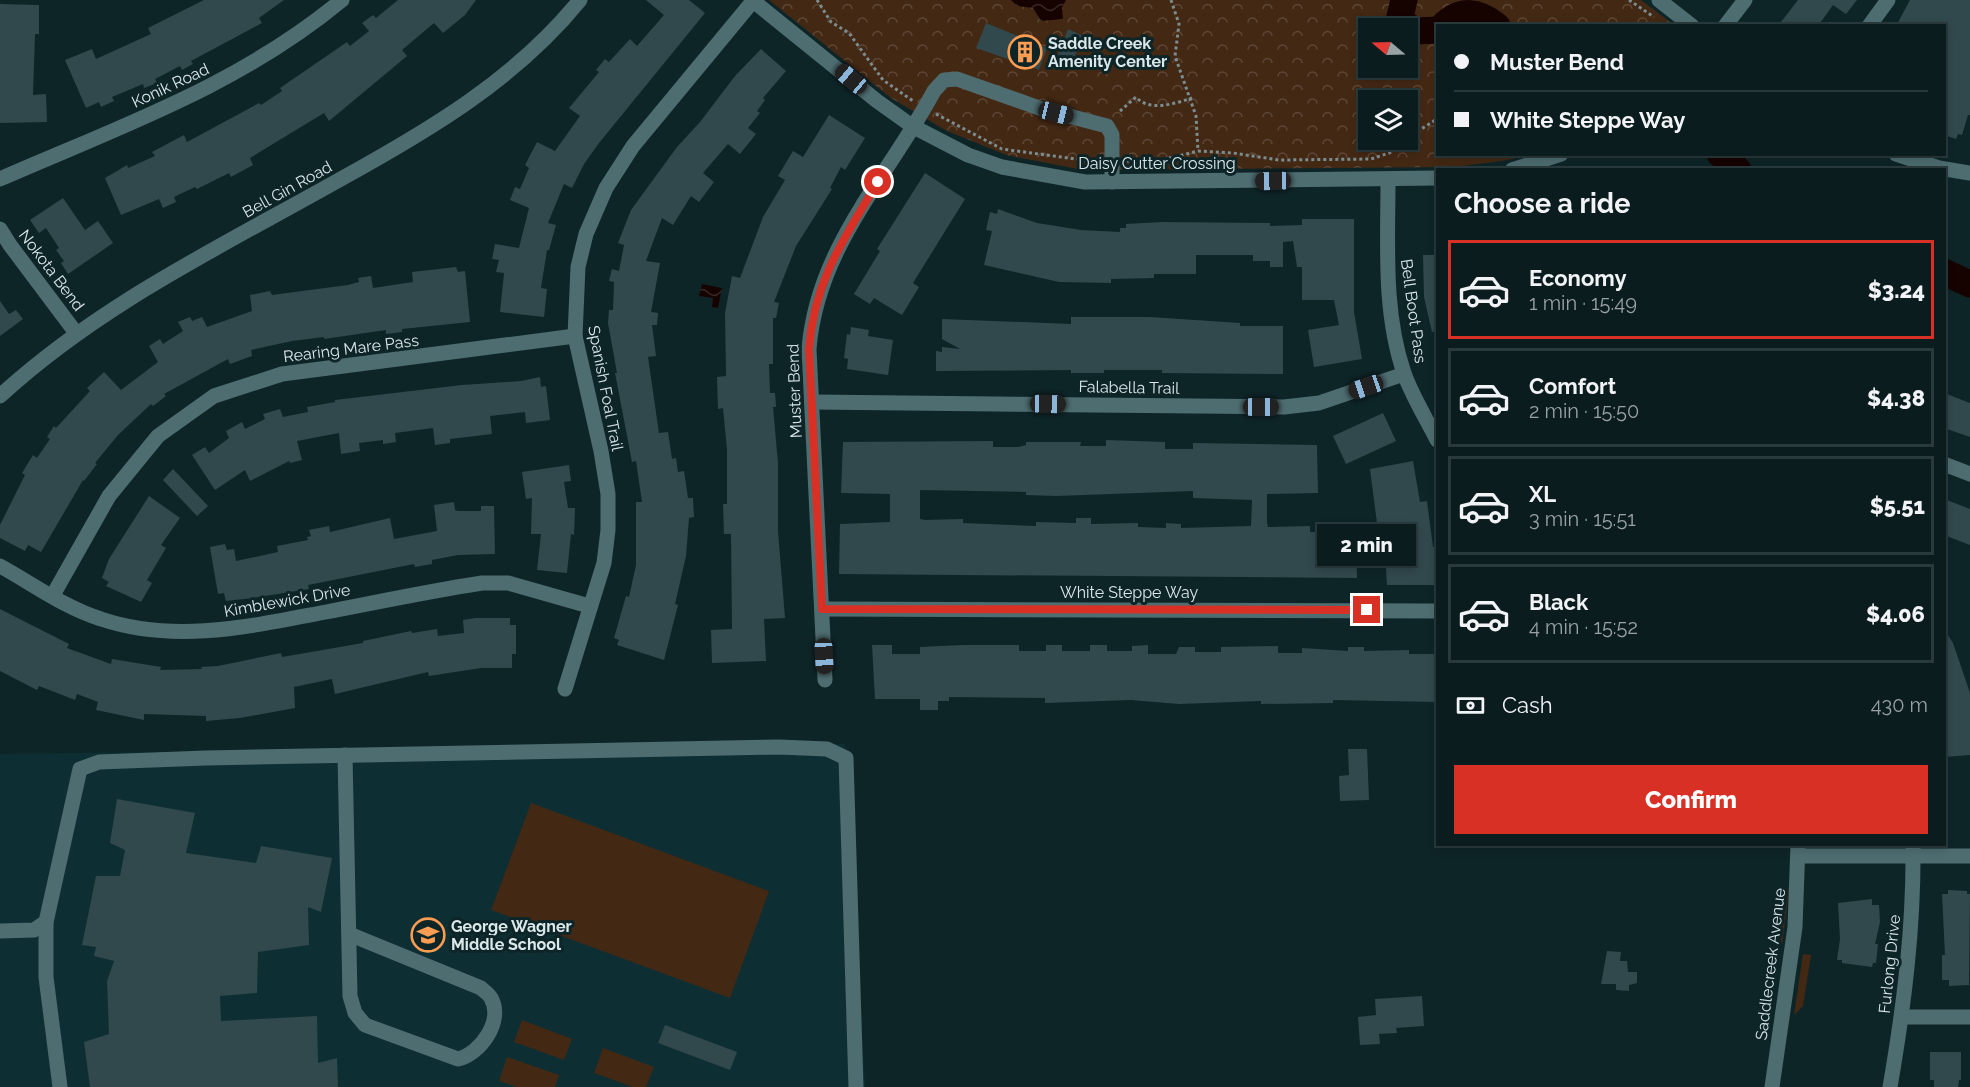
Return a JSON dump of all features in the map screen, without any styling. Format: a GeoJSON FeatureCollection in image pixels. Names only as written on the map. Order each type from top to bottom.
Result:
{"type":"FeatureCollection","features":[{"type":"Feature","properties":{"kind":"street","name":"Konik Road"},"geometry":{"type":"LineString","coordinates":[[0,179],[201,93],[269,52],[342,0]]}},
{"type":"Feature","properties":{"kind":"street","name":"Bell Gin Road"},"geometry":{"type":"LineString","coordinates":[[0,396],[32,366],[76,333],[138,292],[454,113],[509,71],[550,34],[580,0]]}},
{"type":"Feature","properties":{"kind":"street","name":"Daisy Cutter Crossing"},"geometry":{"type":"LineString","coordinates":[[752,0],[877,101],[912,126],[968,155],[1002,167],[1085,182],[1436,178]]}},
{"type":"Feature","properties":{"kind":"street","name":"Spanish Foal Trail"},"geometry":{"type":"LineString","coordinates":[[565,689],[604,563],[608,530],[608,494],[601,451],[574,336],[578,267],[586,234],[606,188],[633,146],[752,0]]}},
{"type":"Feature","properties":{"kind":"street"},"geometry":{"type":"LineString","coordinates":[[1659,0],[1689,24]]}},
{"type":"Feature","properties":{"kind":"street"},"geometry":{"type":"LineString","coordinates":[[1727,24],[1745,0]]}},
{"type":"Feature","properties":{"kind":"street"},"geometry":{"type":"LineString","coordinates":[[1870,24],[1888,0]]}},
{"type":"Feature","properties":{"kind":"street","name":"Muster Bend"},"geometry":{"type":"LineString","coordinates":[[825,680],[809,349],[811,322],[820,287],[835,251],[934,91],[944,80],[957,79],[1042,109],[1107,126],[1112,135],[1112,182]]}},
{"type":"Feature","properties":{"kind":"street"},"geometry":{"type":"LineString","coordinates":[[1518,168],[1555,156]]}},
{"type":"Feature","properties":{"kind":"street"},"geometry":{"type":"LineString","coordinates":[[1902,156],[1939,168]]}},
{"type":"Feature","properties":{"kind":"street"},"geometry":{"type":"LineString","coordinates":[[1946,169],[1970,173]]}},
{"type":"Feature","properties":{"kind":"street","name":"Bell Boot Pass"},"geometry":{"type":"LineString","coordinates":[[1388,180],[1387,277],[1404,374],[1436,438]]}},
{"type":"Feature","properties":{"kind":"street","name":"Nokota Bend"},"geometry":{"type":"LineString","coordinates":[[0,229],[76,333]]}},
{"type":"Feature","properties":{"kind":"street","name":"Rearing Mare Pass"},"geometry":{"type":"LineString","coordinates":[[53,595],[116,488],[158,436],[214,396],[282,374],[574,336]]}},
{"type":"Feature","properties":{"kind":"street","name":"Falabella Trail"},"geometry":{"type":"LineString","coordinates":[[813,402],[1284,407],[1318,403],[1404,374]]}},
{"type":"Feature","properties":{"kind":"street"},"geometry":{"type":"LineString","coordinates":[[1946,465],[1970,474]]}},
{"type":"Feature","properties":{"kind":"street","name":"Kimblewick Drive"},"geometry":{"type":"LineString","coordinates":[[0,566],[101,620],[134,628],[184,632],[236,629],[483,583],[508,583],[590,606]]}},
{"type":"Feature","properties":{"kind":"street","name":"White Steppe Way"},"geometry":{"type":"LineString","coordinates":[[822,609],[1436,611]]}},
{"type":"Feature","properties":{"kind":"street"},"geometry":{"type":"LineString","coordinates":[[60,1087],[46,977],[46,922],[80,769],[99,762],[780,747],[827,749],[846,758],[856,1087]]}},
{"type":"Feature","properties":{"kind":"street"},"geometry":{"type":"LineString","coordinates":[[345,755],[350,996],[355,1013],[365,1025],[458,1059],[475,1051],[485,1041],[494,1017],[492,999],[481,988],[349,934]]}},
{"type":"Feature","properties":{"kind":"street"},"geometry":{"type":"LineString","coordinates":[[1799,850],[1913,850],[1970,856]]}},
{"type":"Feature","properties":{"kind":"street","name":"Saddlecreek Avenue"},"geometry":{"type":"LineString","coordinates":[[1772,1087],[1795,927],[1799,850]]}},
{"type":"Feature","properties":{"kind":"street","name":"Furlong Drive"},"geometry":{"type":"LineString","coordinates":[[1890,1087],[1902,1017],[1913,914],[1913,850]]}},
{"type":"Feature","properties":{"kind":"street"},"geometry":{"type":"LineString","coordinates":[[0,931],[34,930],[46,922]]}},
{"type":"Feature","properties":{"kind":"street"},"geometry":{"type":"LineString","coordinates":[[1902,1017],[1970,1017]]}},
{"type":"Feature","properties":{"kind":"path"},"geometry":{"type":"LineString","coordinates":[[817,0],[831,22],[849,33],[883,80],[915,101]]}},
{"type":"Feature","properties":{"kind":"path"},"geometry":{"type":"LineString","coordinates":[[1171,0],[1179,24],[1175,56],[1192,98],[1196,116],[1198,151]]}},
{"type":"Feature","properties":{"kind":"path"},"geometry":{"type":"LineString","coordinates":[[1629,0],[1657,19]]}},
{"type":"Feature","properties":{"kind":"path"},"geometry":{"type":"LineString","coordinates":[[1120,111],[1136,97],[1141,104],[1151,106],[1192,98]]}},
{"type":"Feature","properties":{"kind":"path"},"geometry":{"type":"LineString","coordinates":[[932,112],[1002,149],[1098,162]]}},
{"type":"Feature","properties":{"kind":"path"},"geometry":{"type":"LineString","coordinates":[[1418,131],[1436,120]]}},
{"type":"Feature","properties":{"kind":"path"},"geometry":{"type":"LineString","coordinates":[[1122,162],[1162,160],[1198,151],[1233,153],[1279,160],[1371,159],[1394,150]]}},
{"type":"Feature","properties":{"kind":"shaded area","name":"George Wagner Middle School"},"geometry":{"type":"Polygon","coordinates":[[[845,744],[865,1087],[0,1087],[0,754],[845,744]]]}},
{"type":"Feature","properties":{"kind":"green space"},"geometry":{"type":"Polygon","coordinates":[[[769,0],[1641,0],[1673,24],[1436,24],[1436,156],[1523,156],[1500,161],[1453,167],[1083,170],[1006,155],[945,130],[891,98],[769,0]]]}},
{"type":"Feature","properties":{"kind":"green space"},"geometry":{"type":"Polygon","coordinates":[[[531,803],[769,891],[730,998],[491,910],[531,803]]]}},
{"type":"Feature","properties":{"kind":"green space"},"geometry":{"type":"Polygon","coordinates":[[[1789,888],[1782,945],[1778,915],[1781,901],[1789,888]]]}},
{"type":"Feature","properties":{"kind":"green space"},"geometry":{"type":"Polygon","coordinates":[[[1803,954],[1811,955],[1803,1006],[1794,1015],[1803,954]]]}},
{"type":"Feature","properties":{"kind":"green space"},"geometry":{"type":"Polygon","coordinates":[[[522,1020],[572,1039],[564,1060],[514,1042],[522,1020]]]}},
{"type":"Feature","properties":{"kind":"green space"},"geometry":{"type":"Polygon","coordinates":[[[603,1048],[654,1067],[646,1087],[633,1087],[594,1073],[603,1048]]]}},
{"type":"Feature","properties":{"kind":"green space"},"geometry":{"type":"Polygon","coordinates":[[[507,1057],[559,1075],[555,1087],[517,1087],[499,1081],[507,1057]]]}},
{"type":"Feature","properties":{"kind":"water"},"geometry":{"type":"Polygon","coordinates":[[[1011,0],[1066,0],[1062,8],[1063,19],[1041,21],[1033,8],[1017,6],[1011,0]]]}},
{"type":"Feature","properties":{"kind":"water"},"geometry":{"type":"Polygon","coordinates":[[[702,284],[722,288],[718,308],[712,307],[713,298],[699,296],[702,284]]]}},
{"type":"Feature","properties":{"kind":"building"},"geometry":{"type":"Polygon","coordinates":[[[204,0],[284,0],[259,18],[262,23],[191,61],[193,64],[182,70],[180,66],[155,79],[157,83],[144,88],[143,84],[112,97],[114,101],[101,107],[99,102],[86,108],[65,60],[92,49],[96,59],[151,34],[148,28],[204,0]]]}},
{"type":"Feature","properties":{"kind":"building"},"geometry":{"type":"Polygon","coordinates":[[[398,0],[476,0],[465,15],[443,33],[434,23],[402,50],[407,56],[329,121],[324,113],[250,158],[253,165],[231,177],[229,173],[197,189],[195,187],[174,197],[176,202],[163,208],[159,199],[121,215],[105,178],[127,165],[128,168],[155,156],[152,152],[184,135],[187,142],[259,103],[261,105],[282,91],[280,88],[347,42],[350,46],[369,31],[362,23],[373,15],[376,18],[398,0]]]}},
{"type":"Feature","properties":{"kind":"building"},"geometry":{"type":"Polygon","coordinates":[[[646,0],[689,0],[705,13],[599,143],[584,164],[572,188],[564,184],[548,223],[556,225],[549,250],[547,250],[541,288],[547,289],[544,317],[500,312],[504,273],[496,272],[499,260],[492,259],[495,244],[519,248],[529,208],[510,200],[515,187],[520,189],[529,168],[525,165],[537,142],[555,151],[580,116],[569,108],[599,72],[596,70],[605,59],[609,62],[630,39],[637,46],[664,15],[646,0]]]}},
{"type":"Feature","properties":{"kind":"building"},"geometry":{"type":"Polygon","coordinates":[[[1798,0],[1857,0],[1846,14],[1833,5],[1819,24],[1780,24],[1798,0]]]}},
{"type":"Feature","properties":{"kind":"building"},"geometry":{"type":"Polygon","coordinates":[[[1910,0],[1970,0],[1970,115],[1968,115],[1962,135],[1958,134],[1956,139],[1946,136],[1946,24],[1897,24],[1910,0]]]}},
{"type":"Feature","properties":{"kind":"building"},"geometry":{"type":"Polygon","coordinates":[[[0,4],[39,5],[39,34],[35,34],[33,95],[46,94],[47,122],[0,123],[0,4]]]}},
{"type":"Feature","properties":{"kind":"building"},"geometry":{"type":"Polygon","coordinates":[[[986,23],[1047,48],[1039,70],[976,48],[986,23]]]}},
{"type":"Feature","properties":{"kind":"building"},"geometry":{"type":"Polygon","coordinates":[[[1068,29],[1083,36],[1072,63],[1057,57],[1068,29]]]}},
{"type":"Feature","properties":{"kind":"building"},"geometry":{"type":"Polygon","coordinates":[[[761,49],[786,71],[763,98],[765,100],[757,111],[760,113],[748,128],[756,134],[740,154],[728,144],[703,173],[714,182],[699,202],[691,196],[673,225],[662,218],[646,261],[660,263],[651,312],[658,313],[657,325],[652,325],[656,356],[648,357],[659,433],[668,432],[672,459],[676,458],[678,472],[684,471],[688,498],[693,498],[694,517],[689,518],[686,556],[675,604],[678,605],[664,660],[617,645],[619,640],[614,638],[626,596],[629,597],[636,565],[636,502],[642,502],[636,461],[632,462],[615,373],[617,373],[608,323],[609,310],[613,310],[614,282],[609,281],[612,269],[619,271],[624,245],[618,243],[631,210],[677,147],[700,122],[735,76],[761,49]]]}},
{"type":"Feature","properties":{"kind":"building"},"geometry":{"type":"Polygon","coordinates":[[[829,115],[865,138],[845,170],[841,167],[830,188],[832,189],[796,246],[774,302],[779,303],[776,318],[773,318],[773,364],[769,364],[770,393],[775,393],[776,407],[773,407],[778,463],[778,531],[785,618],[764,619],[766,661],[712,663],[711,630],[732,629],[731,534],[724,534],[723,504],[727,504],[727,450],[723,408],[718,409],[717,377],[726,376],[725,313],[732,276],[740,278],[763,217],[785,180],[778,176],[793,151],[803,157],[829,115]]]}},
{"type":"Feature","properties":{"kind":"building"},"geometry":{"type":"Polygon","coordinates":[[[925,173],[965,199],[913,283],[919,287],[902,315],[874,298],[870,304],[854,294],[880,251],[877,249],[925,173]]]}},
{"type":"Feature","properties":{"kind":"building"},"geometry":{"type":"Polygon","coordinates":[[[63,198],[85,230],[98,221],[113,243],[68,274],[61,263],[64,261],[56,250],[59,248],[46,228],[39,233],[30,220],[63,198]]]}},
{"type":"Feature","properties":{"kind":"building"},"geometry":{"type":"Polygon","coordinates":[[[998,209],[1037,223],[1081,230],[1120,232],[1120,228],[1126,228],[1126,224],[1162,222],[1270,223],[1270,226],[1302,225],[1302,219],[1354,219],[1354,312],[1362,359],[1314,367],[1308,330],[1339,325],[1334,300],[1302,300],[1302,267],[1297,267],[1293,241],[1283,242],[1283,267],[1270,267],[1270,261],[1253,261],[1253,255],[1196,255],[1196,274],[1154,274],[1154,278],[1111,279],[1111,283],[1059,282],[984,265],[992,231],[986,230],[990,212],[997,214],[998,209]]]}},
{"type":"Feature","properties":{"kind":"building"},"geometry":{"type":"Polygon","coordinates":[[[1423,255],[1436,255],[1436,331],[1432,332],[1424,297],[1423,255]]]}},
{"type":"Feature","properties":{"kind":"building"},"geometry":{"type":"Polygon","coordinates":[[[456,267],[458,272],[465,271],[470,322],[402,329],[402,332],[386,334],[386,330],[292,341],[251,350],[252,356],[230,364],[228,359],[164,394],[166,396],[153,406],[151,404],[118,435],[83,480],[41,552],[28,545],[25,551],[0,538],[0,525],[25,475],[22,473],[33,455],[37,458],[50,439],[47,437],[54,426],[56,428],[90,391],[87,388],[104,372],[121,390],[158,362],[149,346],[160,339],[163,344],[183,331],[178,322],[190,317],[192,321],[202,317],[207,327],[252,311],[250,295],[270,291],[272,295],[348,285],[359,282],[358,278],[371,276],[373,288],[413,282],[412,272],[456,267]]]}},
{"type":"Feature","properties":{"kind":"building"},"geometry":{"type":"Polygon","coordinates":[[[0,301],[9,314],[16,310],[23,319],[0,336],[0,301]]]}},
{"type":"Feature","properties":{"kind":"building"},"geometry":{"type":"Polygon","coordinates":[[[1071,317],[1150,317],[1240,323],[1240,326],[1283,326],[1283,374],[1162,373],[1162,370],[1104,370],[1104,373],[1071,373],[1071,370],[936,371],[936,351],[942,352],[942,347],[960,349],[942,339],[942,319],[1071,324],[1071,317]]]}},
{"type":"Feature","properties":{"kind":"building"},"geometry":{"type":"Polygon","coordinates":[[[851,327],[869,330],[868,336],[893,340],[888,375],[847,369],[848,359],[844,358],[847,334],[850,335],[851,327]]]}},
{"type":"Feature","properties":{"kind":"building"},"geometry":{"type":"Polygon","coordinates":[[[540,377],[541,387],[546,386],[550,420],[526,423],[525,412],[490,416],[492,434],[450,439],[450,443],[435,445],[433,428],[395,433],[396,442],[383,444],[383,440],[359,443],[360,451],[341,454],[339,433],[297,441],[302,460],[290,463],[289,461],[250,481],[245,470],[215,490],[192,455],[205,447],[209,453],[229,438],[226,431],[242,422],[245,429],[265,419],[263,414],[280,409],[283,417],[308,412],[307,407],[335,402],[335,400],[462,385],[521,381],[540,377]]]}},
{"type":"Feature","properties":{"kind":"building"},"geometry":{"type":"Polygon","coordinates":[[[1946,394],[1970,403],[1970,437],[1946,429],[1946,394]]]}},
{"type":"Feature","properties":{"kind":"building"},"geometry":{"type":"Polygon","coordinates":[[[1383,413],[1396,441],[1346,464],[1333,436],[1383,413]]]}},
{"type":"Feature","properties":{"kind":"building"},"geometry":{"type":"Polygon","coordinates":[[[1106,440],[1165,442],[1165,449],[1193,449],[1193,443],[1317,445],[1318,493],[1267,494],[1268,527],[1310,526],[1310,532],[1356,531],[1357,578],[839,574],[840,524],[890,522],[890,494],[841,493],[843,442],[993,441],[993,447],[1019,447],[1026,445],[1026,442],[1081,442],[1080,446],[1106,446],[1106,440]],[[920,490],[920,519],[963,519],[963,523],[1036,526],[1036,522],[1076,523],[1076,518],[1091,518],[1091,524],[1138,523],[1138,527],[1166,528],[1166,523],[1181,524],[1181,528],[1251,526],[1252,500],[1193,498],[1193,491],[1056,496],[1026,495],[1026,492],[920,490]]]}},
{"type":"Feature","properties":{"kind":"building"},"geometry":{"type":"Polygon","coordinates":[[[1413,461],[1420,502],[1427,501],[1433,547],[1436,547],[1436,585],[1387,585],[1384,538],[1379,539],[1370,469],[1413,461]]]}},
{"type":"Feature","properties":{"kind":"building"},"geometry":{"type":"Polygon","coordinates":[[[569,465],[571,481],[564,482],[568,508],[575,508],[574,535],[571,534],[567,573],[537,570],[541,534],[531,534],[532,498],[526,499],[522,472],[569,465]]]}},
{"type":"Feature","properties":{"kind":"building"},"geometry":{"type":"Polygon","coordinates":[[[173,469],[208,506],[197,516],[163,480],[173,469]]]}},
{"type":"Feature","properties":{"kind":"building"},"geometry":{"type":"Polygon","coordinates":[[[149,496],[180,518],[161,545],[166,548],[147,580],[152,583],[141,602],[106,586],[109,582],[102,578],[109,559],[149,496]]]}},
{"type":"Feature","properties":{"kind":"building"},"geometry":{"type":"Polygon","coordinates":[[[1947,500],[1970,509],[1970,545],[1946,536],[1947,500]]]}},
{"type":"Feature","properties":{"kind":"building"},"geometry":{"type":"Polygon","coordinates":[[[454,502],[455,510],[458,511],[481,511],[481,506],[494,506],[495,554],[458,555],[432,560],[432,564],[415,567],[414,564],[308,585],[309,589],[253,598],[226,601],[224,593],[218,594],[210,547],[225,544],[227,550],[234,549],[236,561],[278,552],[277,546],[308,540],[307,537],[311,536],[309,530],[329,526],[330,532],[390,518],[394,539],[437,531],[434,505],[454,502]]]}},
{"type":"Feature","properties":{"kind":"building"},"geometry":{"type":"Polygon","coordinates":[[[0,609],[69,644],[67,648],[111,664],[112,659],[161,667],[160,670],[202,669],[201,667],[218,666],[281,653],[282,657],[363,643],[363,641],[411,631],[412,633],[437,629],[438,636],[464,633],[463,620],[475,618],[510,618],[510,625],[516,625],[516,654],[512,654],[512,668],[481,668],[429,676],[428,672],[335,694],[332,679],[294,687],[295,708],[240,718],[206,721],[206,716],[144,714],[144,720],[96,710],[98,702],[77,694],[75,700],[39,686],[37,690],[0,671],[0,609]]]}},
{"type":"Feature","properties":{"kind":"building"},"geometry":{"type":"Polygon","coordinates":[[[1946,632],[1953,643],[1970,693],[1970,755],[1946,757],[1946,632]]]}},
{"type":"Feature","properties":{"kind":"building"},"geometry":{"type":"Polygon","coordinates":[[[872,645],[892,645],[892,654],[920,654],[920,647],[962,645],[1019,645],[1019,651],[1046,651],[1046,645],[1062,645],[1062,651],[1090,651],[1090,645],[1107,645],[1107,651],[1132,651],[1132,646],[1148,645],[1148,654],[1176,654],[1179,647],[1195,647],[1195,652],[1221,652],[1221,647],[1278,646],[1278,653],[1302,653],[1302,648],[1348,651],[1348,647],[1364,647],[1364,651],[1409,650],[1409,654],[1436,654],[1436,702],[1333,700],[1333,703],[1261,704],[1261,701],[1179,704],[1131,700],[1045,703],[1045,698],[949,697],[949,701],[938,701],[938,710],[920,710],[920,699],[875,699],[872,645]]]}},
{"type":"Feature","properties":{"kind":"building"},"geometry":{"type":"Polygon","coordinates":[[[1348,749],[1367,749],[1369,800],[1340,801],[1339,776],[1349,775],[1348,749]]]}},
{"type":"Feature","properties":{"kind":"building"},"geometry":{"type":"Polygon","coordinates":[[[117,799],[195,813],[186,853],[256,863],[261,846],[332,858],[321,912],[308,907],[309,945],[258,952],[257,993],[220,996],[221,1021],[317,1016],[318,1063],[337,1058],[338,1087],[90,1087],[84,1042],[109,1034],[107,981],[114,961],[94,956],[96,947],[82,945],[96,876],[120,876],[125,850],[110,843],[117,799]]]}},
{"type":"Feature","properties":{"kind":"building"},"geometry":{"type":"Polygon","coordinates":[[[1948,890],[1967,891],[1967,894],[1970,894],[1969,985],[1949,986],[1949,980],[1942,980],[1942,955],[1945,955],[1942,894],[1948,894],[1948,890]]]}},
{"type":"Feature","properties":{"kind":"building"},"geometry":{"type":"Polygon","coordinates":[[[1872,899],[1872,905],[1879,905],[1880,922],[1875,944],[1878,944],[1876,963],[1873,963],[1872,967],[1842,963],[1842,960],[1837,960],[1840,939],[1838,903],[1872,899]]]}},
{"type":"Feature","properties":{"kind":"building"},"geometry":{"type":"Polygon","coordinates":[[[1607,951],[1621,952],[1620,961],[1627,961],[1628,972],[1637,972],[1637,983],[1629,985],[1629,991],[1616,990],[1616,984],[1601,984],[1607,951]]]}},
{"type":"Feature","properties":{"kind":"building"},"geometry":{"type":"Polygon","coordinates":[[[1422,996],[1424,1026],[1396,1028],[1397,1033],[1379,1034],[1380,1044],[1360,1045],[1358,1017],[1376,1015],[1375,999],[1422,996]]]}},
{"type":"Feature","properties":{"kind":"building"},"geometry":{"type":"Polygon","coordinates":[[[665,1025],[737,1052],[730,1070],[658,1043],[665,1025]]]}},
{"type":"Feature","properties":{"kind":"building"},"geometry":{"type":"Polygon","coordinates":[[[1930,1052],[1961,1052],[1961,1080],[1959,1080],[1958,1087],[1934,1087],[1934,1080],[1930,1080],[1930,1052]]]}},
{"type":"Feature","properties":{"kind":"waterway"},"geometry":{"type":"LineString","coordinates":[[1404,0],[1399,21],[1416,31],[1436,30]]}},
{"type":"Feature","properties":{"kind":"waterway"},"geometry":{"type":"LineString","coordinates":[[1445,24],[1463,14],[1484,17],[1494,24]]}},
{"type":"Feature","properties":{"kind":"waterway"},"geometry":{"type":"LineString","coordinates":[[1722,156],[1736,168]]}},
{"type":"Feature","properties":{"kind":"waterway"},"geometry":{"type":"LineString","coordinates":[[1946,273],[1970,284]]}},
{"type":"Feature","properties":{"kind":"place","name":"Saddle Creek Amenity Center"},"geometry":{"type":"Point","coordinates":[1025,52]}},
{"type":"Feature","properties":{"kind":"place","name":"George Wagner Middle School"},"geometry":{"type":"Point","coordinates":[428,935]}},
{"type":"Feature","properties":{"kind":"route"},"geometry":{"type":"LineString","coordinates":[[878,182],[835,251],[820,287],[811,322],[809,349],[822,609],[1367,610]]}}]}
